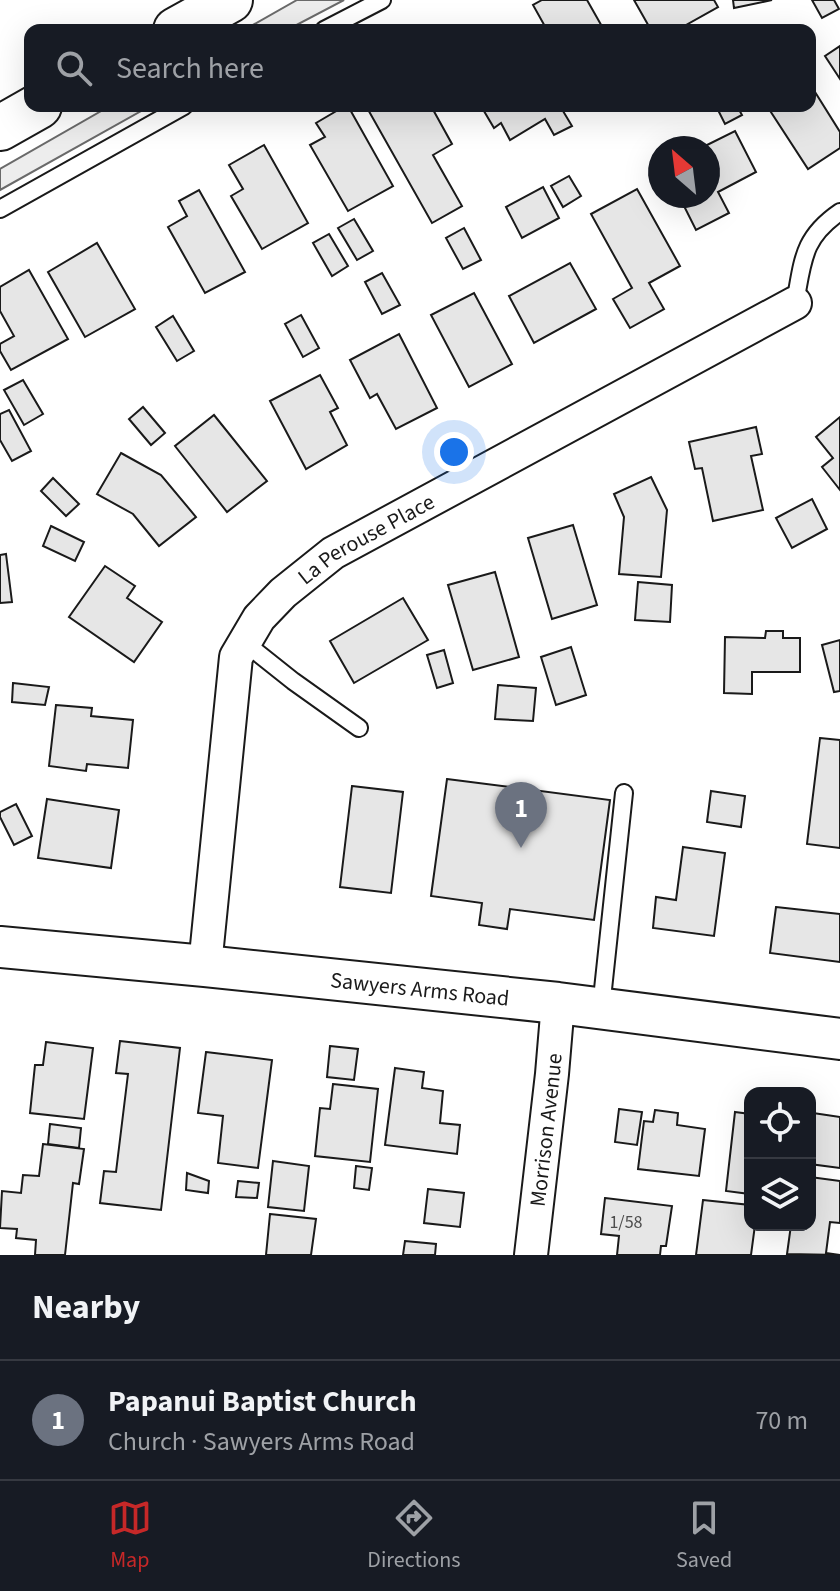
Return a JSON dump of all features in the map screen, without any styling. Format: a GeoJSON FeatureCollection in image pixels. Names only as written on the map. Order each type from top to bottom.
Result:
{"type":"FeatureCollection","features":[{"type":"Feature","properties":{"kind":"main road"},"geometry":{"type":"LineString","coordinates":[[187,24],[230,0]]}},
{"type":"Feature","properties":{"kind":"main road"},"geometry":{"type":"LineString","coordinates":[[0,128],[28,112]]}},
{"type":"Feature","properties":{"kind":"street","name":"La Perouse Place"},"geometry":{"type":"LineString","coordinates":[[205,966],[236,657],[259,618],[283,593],[333,553],[795,303]]}},
{"type":"Feature","properties":{"kind":"street","name":"Sawyers Arms Road"},"geometry":{"type":"LineString","coordinates":[[0,947],[558,1003],[840,1039]]}},
{"type":"Feature","properties":{"kind":"street","name":"Morrison Avenue"},"geometry":{"type":"LineString","coordinates":[[531,1255],[558,1003]]}},
{"type":"Feature","properties":{"kind":"lane"},"geometry":{"type":"LineString","coordinates":[[336,24],[382,0]]}},
{"type":"Feature","properties":{"kind":"lane"},"geometry":{"type":"LineString","coordinates":[[0,209],[173,112]]}},
{"type":"Feature","properties":{"kind":"lane"},"geometry":{"type":"LineString","coordinates":[[795,303],[805,252],[814,236],[840,212]]}},
{"type":"Feature","properties":{"kind":"lane"},"geometry":{"type":"LineString","coordinates":[[244,642],[359,728]]}},
{"type":"Feature","properties":{"kind":"lane"},"geometry":{"type":"LineString","coordinates":[[601,1008],[624,793]]}},
{"type":"Feature","properties":{"kind":"shaded area"},"geometry":{"type":"Polygon","coordinates":[[[297,0],[344,0],[298,24],[255,24],[297,0]]]}},
{"type":"Feature","properties":{"kind":"shaded area"},"geometry":{"type":"Polygon","coordinates":[[[100,112],[139,112],[0,190],[0,169],[100,112]]]}},
{"type":"Feature","properties":{"kind":"building"},"geometry":{"type":"Polygon","coordinates":[[[542,0],[587,0],[601,24],[544,24],[533,5],[542,0]]]}},
{"type":"Feature","properties":{"kind":"building"},"geometry":{"type":"Polygon","coordinates":[[[634,0],[714,0],[718,7],[688,24],[648,24],[634,0]]]}},
{"type":"Feature","properties":{"kind":"building"},"geometry":{"type":"Polygon","coordinates":[[[733,0],[772,0],[734,8],[733,0]]]}},
{"type":"Feature","properties":{"kind":"building"},"geometry":{"type":"Polygon","coordinates":[[[812,0],[834,0],[839,9],[822,18],[812,0]]]}},
{"type":"Feature","properties":{"kind":"building"},"geometry":{"type":"Polygon","coordinates":[[[840,46],[840,79],[825,56],[840,46]]]}},
{"type":"Feature","properties":{"kind":"building"},"geometry":{"type":"Polygon","coordinates":[[[816,94],[840,132],[840,148],[808,169],[771,112],[816,112],[816,94]]]}},
{"type":"Feature","properties":{"kind":"building"},"geometry":{"type":"Polygon","coordinates":[[[335,112],[351,112],[393,186],[348,211],[310,145],[325,137],[316,123],[335,112]]]}},
{"type":"Feature","properties":{"kind":"building"},"geometry":{"type":"Polygon","coordinates":[[[369,112],[434,112],[452,144],[433,155],[462,206],[432,223],[369,112]]]}},
{"type":"Feature","properties":{"kind":"building"},"geometry":{"type":"Polygon","coordinates":[[[485,112],[564,112],[572,126],[554,135],[545,119],[510,140],[501,123],[494,128],[485,112]]]}},
{"type":"Feature","properties":{"kind":"building"},"geometry":{"type":"Polygon","coordinates":[[[719,112],[740,112],[742,115],[725,124],[719,112]]]}},
{"type":"Feature","properties":{"kind":"building"},"geometry":{"type":"Polygon","coordinates":[[[735,131],[756,172],[720,191],[720,138],[735,131]]]}},
{"type":"Feature","properties":{"kind":"building"},"geometry":{"type":"Polygon","coordinates":[[[264,145],[308,223],[262,249],[231,196],[243,189],[229,165],[264,145]]]}},
{"type":"Feature","properties":{"kind":"building"},"geometry":{"type":"Polygon","coordinates":[[[569,176],[581,196],[563,207],[551,186],[569,176]]]}},
{"type":"Feature","properties":{"kind":"building"},"geometry":{"type":"Polygon","coordinates":[[[543,187],[559,218],[522,238],[506,207],[543,187]]]}},
{"type":"Feature","properties":{"kind":"building"},"geometry":{"type":"Polygon","coordinates":[[[637,189],[680,266],[649,283],[664,309],[630,328],[613,299],[632,288],[591,214],[637,189]]]}},
{"type":"Feature","properties":{"kind":"building"},"geometry":{"type":"Polygon","coordinates":[[[199,190],[245,272],[205,293],[168,227],[187,216],[179,201],[199,190]]]}},
{"type":"Feature","properties":{"kind":"building"},"geometry":{"type":"Polygon","coordinates":[[[720,196],[729,213],[696,230],[685,208],[720,208],[720,196]]]}},
{"type":"Feature","properties":{"kind":"building"},"geometry":{"type":"Polygon","coordinates":[[[354,219],[373,251],[357,260],[338,228],[354,219]]]}},
{"type":"Feature","properties":{"kind":"building"},"geometry":{"type":"Polygon","coordinates":[[[464,228],[481,260],[463,269],[446,238],[464,228]]]}},
{"type":"Feature","properties":{"kind":"building"},"geometry":{"type":"Polygon","coordinates":[[[329,234],[348,266],[332,276],[313,243],[329,234]]]}},
{"type":"Feature","properties":{"kind":"building"},"geometry":{"type":"Polygon","coordinates":[[[97,243],[135,309],[85,337],[48,272],[97,243]]]}},
{"type":"Feature","properties":{"kind":"building"},"geometry":{"type":"Polygon","coordinates":[[[570,263],[596,309],[534,343],[509,296],[570,263]]]}},
{"type":"Feature","properties":{"kind":"building"},"geometry":{"type":"Polygon","coordinates":[[[29,270],[68,339],[11,370],[0,351],[0,344],[14,336],[0,311],[0,287],[29,270]]]}},
{"type":"Feature","properties":{"kind":"building"},"geometry":{"type":"Polygon","coordinates":[[[382,273],[400,305],[382,314],[365,282],[382,273]]]}},
{"type":"Feature","properties":{"kind":"building"},"geometry":{"type":"Polygon","coordinates":[[[474,293],[512,364],[469,387],[431,315],[474,293]]]}},
{"type":"Feature","properties":{"kind":"building"},"geometry":{"type":"Polygon","coordinates":[[[301,315],[319,348],[303,357],[285,324],[301,315]]]}},
{"type":"Feature","properties":{"kind":"building"},"geometry":{"type":"Polygon","coordinates":[[[173,316],[194,351],[177,361],[156,327],[173,316]]]}},
{"type":"Feature","properties":{"kind":"building"},"geometry":{"type":"Polygon","coordinates":[[[399,334],[437,408],[396,429],[377,394],[370,398],[350,360],[399,334]]]}},
{"type":"Feature","properties":{"kind":"building"},"geometry":{"type":"Polygon","coordinates":[[[320,375],[338,408],[330,412],[347,445],[306,469],[270,401],[320,375]]]}},
{"type":"Feature","properties":{"kind":"building"},"geometry":{"type":"Polygon","coordinates":[[[23,380],[43,414],[24,425],[4,390],[23,380]]]}},
{"type":"Feature","properties":{"kind":"building"},"geometry":{"type":"Polygon","coordinates":[[[143,407],[165,433],[151,445],[129,419],[143,407]]]}},
{"type":"Feature","properties":{"kind":"building"},"geometry":{"type":"Polygon","coordinates":[[[9,410],[31,451],[12,461],[0,440],[0,414],[9,410]]]}},
{"type":"Feature","properties":{"kind":"building"},"geometry":{"type":"Polygon","coordinates":[[[214,415],[267,481],[227,512],[175,446],[214,415]]]}},
{"type":"Feature","properties":{"kind":"building"},"geometry":{"type":"Polygon","coordinates":[[[840,417],[840,490],[822,467],[833,458],[816,437],[840,417]]]}},
{"type":"Feature","properties":{"kind":"building"},"geometry":{"type":"Polygon","coordinates":[[[756,427],[762,454],[751,456],[763,510],[713,521],[702,468],[695,469],[689,442],[756,427]]]}},
{"type":"Feature","properties":{"kind":"building"},"geometry":{"type":"Polygon","coordinates":[[[121,453],[161,475],[196,517],[159,546],[133,514],[97,494],[121,453]]]}},
{"type":"Feature","properties":{"kind":"building"},"geometry":{"type":"Polygon","coordinates":[[[651,477],[667,510],[661,577],[619,574],[624,517],[614,494],[651,477]]]}},
{"type":"Feature","properties":{"kind":"building"},"geometry":{"type":"Polygon","coordinates":[[[53,478],[79,504],[66,516],[41,491],[53,478]]]}},
{"type":"Feature","properties":{"kind":"building"},"geometry":{"type":"Polygon","coordinates":[[[812,499],[827,529],[792,548],[776,518],[812,499]]]}},
{"type":"Feature","properties":{"kind":"building"},"geometry":{"type":"Polygon","coordinates":[[[573,525],[597,605],[552,619],[528,538],[573,525]]]}},
{"type":"Feature","properties":{"kind":"building"},"geometry":{"type":"Polygon","coordinates":[[[51,526],[84,542],[75,561],[43,546],[51,526]]]}},
{"type":"Feature","properties":{"kind":"building"},"geometry":{"type":"Polygon","coordinates":[[[6,554],[12,602],[0,603],[0,555],[6,554]]]}},
{"type":"Feature","properties":{"kind":"building"},"geometry":{"type":"Polygon","coordinates":[[[105,566],[135,586],[127,598],[162,622],[134,662],[69,617],[105,566]]]}},
{"type":"Feature","properties":{"kind":"building"},"geometry":{"type":"Polygon","coordinates":[[[495,572],[519,657],[473,670],[448,585],[495,572]]]}},
{"type":"Feature","properties":{"kind":"building"},"geometry":{"type":"Polygon","coordinates":[[[638,582],[672,585],[670,622],[635,620],[638,582]]]}},
{"type":"Feature","properties":{"kind":"building"},"geometry":{"type":"Polygon","coordinates":[[[403,598],[428,640],[354,683],[330,641],[403,598]]]}},
{"type":"Feature","properties":{"kind":"building"},"geometry":{"type":"Polygon","coordinates":[[[766,631],[783,631],[783,638],[800,638],[800,672],[752,672],[752,694],[724,693],[725,637],[765,638],[766,631]]]}},
{"type":"Feature","properties":{"kind":"building"},"geometry":{"type":"Polygon","coordinates":[[[840,640],[840,691],[834,692],[822,645],[840,640]]]}},
{"type":"Feature","properties":{"kind":"building"},"geometry":{"type":"Polygon","coordinates":[[[571,647],[586,695],[556,705],[541,657],[571,647]]]}},
{"type":"Feature","properties":{"kind":"building"},"geometry":{"type":"Polygon","coordinates":[[[444,650],[453,683],[437,688],[427,655],[444,650]]]}},
{"type":"Feature","properties":{"kind":"building"},"geometry":{"type":"Polygon","coordinates":[[[13,683],[49,687],[45,705],[12,702],[13,683]]]}},
{"type":"Feature","properties":{"kind":"building"},"geometry":{"type":"Polygon","coordinates":[[[498,685],[536,688],[533,721],[495,719],[498,685]]]}},
{"type":"Feature","properties":{"kind":"building"},"geometry":{"type":"Polygon","coordinates":[[[56,705],[92,708],[91,716],[133,720],[128,768],[87,764],[86,771],[49,766],[56,705]]]}},
{"type":"Feature","properties":{"kind":"building"},"geometry":{"type":"Polygon","coordinates":[[[820,738],[840,740],[840,848],[807,844],[820,738]]]}},
{"type":"Feature","properties":{"kind":"building"},"geometry":{"type":"Polygon","coordinates":[[[447,779],[610,800],[594,920],[510,909],[507,929],[479,925],[482,903],[431,896],[447,779]]]}},
{"type":"Feature","properties":{"kind":"building"},"geometry":{"type":"Polygon","coordinates":[[[352,786],[403,792],[391,893],[340,887],[352,786]]]}},
{"type":"Feature","properties":{"kind":"building"},"geometry":{"type":"Polygon","coordinates":[[[711,791],[745,796],[741,827],[707,822],[711,791]]]}},
{"type":"Feature","properties":{"kind":"building"},"geometry":{"type":"Polygon","coordinates":[[[47,799],[119,810],[111,868],[38,858],[47,799]]]}},
{"type":"Feature","properties":{"kind":"building"},"geometry":{"type":"Polygon","coordinates":[[[16,804],[32,836],[14,845],[0,812],[16,804]]]}},
{"type":"Feature","properties":{"kind":"building"},"geometry":{"type":"Polygon","coordinates":[[[683,847],[725,853],[714,936],[653,928],[656,897],[676,900],[683,847]]]}},
{"type":"Feature","properties":{"kind":"building"},"geometry":{"type":"Polygon","coordinates":[[[776,907],[840,914],[840,962],[770,953],[776,907]]]}},
{"type":"Feature","properties":{"kind":"building"},"geometry":{"type":"Polygon","coordinates":[[[120,1041],[180,1048],[161,1210],[100,1203],[104,1171],[116,1172],[128,1074],[116,1073],[120,1041]]]}},
{"type":"Feature","properties":{"kind":"building"},"geometry":{"type":"Polygon","coordinates":[[[46,1042],[93,1048],[84,1119],[30,1113],[35,1065],[43,1065],[46,1042]]]}},
{"type":"Feature","properties":{"kind":"building"},"geometry":{"type":"Polygon","coordinates":[[[330,1046],[358,1049],[354,1080],[327,1077],[330,1046]]]}},
{"type":"Feature","properties":{"kind":"building"},"geometry":{"type":"Polygon","coordinates":[[[206,1052],[272,1060],[258,1168],[218,1163],[223,1116],[198,1113],[206,1052]]]}},
{"type":"Feature","properties":{"kind":"building"},"geometry":{"type":"Polygon","coordinates":[[[395,1068],[424,1072],[422,1088],[443,1091],[440,1123],[460,1125],[457,1154],[385,1145],[395,1068]]]}},
{"type":"Feature","properties":{"kind":"building"},"geometry":{"type":"Polygon","coordinates":[[[333,1084],[378,1089],[370,1162],[315,1156],[320,1108],[330,1109],[333,1084]]]}},
{"type":"Feature","properties":{"kind":"building"},"geometry":{"type":"Polygon","coordinates":[[[619,1109],[642,1112],[637,1145],[615,1142],[619,1109]]]}},
{"type":"Feature","properties":{"kind":"building"},"geometry":{"type":"Polygon","coordinates":[[[655,1110],[678,1113],[677,1125],[705,1129],[699,1176],[638,1169],[644,1121],[653,1122],[655,1110]]]}},
{"type":"Feature","properties":{"kind":"building"},"geometry":{"type":"Polygon","coordinates":[[[735,1112],[744,1113],[744,1193],[726,1191],[735,1112]]]}},
{"type":"Feature","properties":{"kind":"building"},"geometry":{"type":"Polygon","coordinates":[[[816,1113],[840,1117],[840,1168],[816,1165],[816,1113]]]}},
{"type":"Feature","properties":{"kind":"building"},"geometry":{"type":"Polygon","coordinates":[[[50,1124],[81,1128],[79,1148],[48,1144],[50,1124]]]}},
{"type":"Feature","properties":{"kind":"building"},"geometry":{"type":"Polygon","coordinates":[[[43,1144],[84,1149],[79,1184],[73,1183],[65,1255],[35,1255],[36,1240],[16,1238],[17,1229],[0,1228],[2,1191],[21,1193],[23,1175],[39,1176],[43,1144]]]}},
{"type":"Feature","properties":{"kind":"building"},"geometry":{"type":"Polygon","coordinates":[[[273,1161],[309,1166],[304,1211],[268,1207],[273,1161]]]}},
{"type":"Feature","properties":{"kind":"building"},"geometry":{"type":"Polygon","coordinates":[[[356,1166],[372,1168],[369,1190],[354,1188],[356,1166]]]}},
{"type":"Feature","properties":{"kind":"building"},"geometry":{"type":"Polygon","coordinates":[[[187,1173],[209,1181],[208,1193],[186,1190],[187,1173]]]}},
{"type":"Feature","properties":{"kind":"building"},"geometry":{"type":"Polygon","coordinates":[[[816,1178],[840,1181],[840,1223],[830,1222],[826,1253],[840,1255],[787,1254],[790,1231],[816,1231],[816,1178]]]}},
{"type":"Feature","properties":{"kind":"building"},"geometry":{"type":"Polygon","coordinates":[[[238,1181],[259,1183],[257,1198],[236,1197],[238,1181]]]}},
{"type":"Feature","properties":{"kind":"building"},"geometry":{"type":"Polygon","coordinates":[[[428,1189],[464,1193],[460,1227],[424,1223],[428,1189]]]}},
{"type":"Feature","properties":{"kind":"building"},"geometry":{"type":"Polygon","coordinates":[[[605,1198],[672,1206],[666,1246],[661,1246],[660,1255],[617,1255],[619,1236],[601,1234],[605,1198]]]}},
{"type":"Feature","properties":{"kind":"building"},"geometry":{"type":"Polygon","coordinates":[[[703,1200],[744,1204],[744,1231],[754,1231],[751,1255],[696,1255],[703,1200]]]}},
{"type":"Feature","properties":{"kind":"building"},"geometry":{"type":"Polygon","coordinates":[[[270,1214],[316,1219],[311,1255],[266,1255],[270,1214]]]}},
{"type":"Feature","properties":{"kind":"building"},"geometry":{"type":"Polygon","coordinates":[[[405,1241],[436,1244],[435,1255],[403,1255],[405,1241]]]}},
{"type":"Feature","properties":{"kind":"place","name":"Papanui Baptist Church"},"geometry":{"type":"Point","coordinates":[521,848]}}]}
